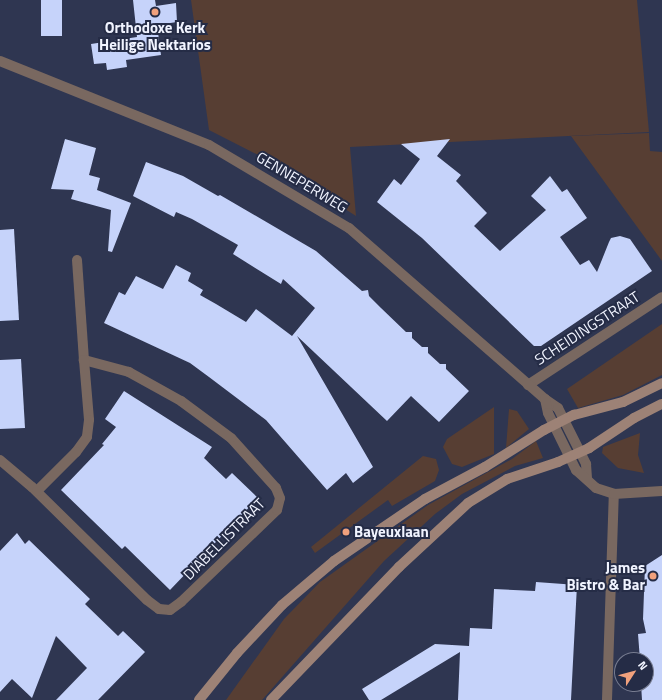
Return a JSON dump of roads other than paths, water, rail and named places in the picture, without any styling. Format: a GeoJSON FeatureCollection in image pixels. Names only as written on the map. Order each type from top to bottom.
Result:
{"type":"FeatureCollection","features":[{"type":"Feature","properties":{"kind":"main road"},"geometry":{"type":"LineString","coordinates":[[200,700],[251,636],[314,576],[425,499],[485,467],[554,424],[623,402],[662,382]]}},
{"type":"Feature","properties":{"kind":"main road"},"geometry":{"type":"LineString","coordinates":[[271,700],[399,568],[468,503],[512,477],[581,453],[634,418],[662,404]]}},
{"type":"Feature","properties":{"kind":"street","name":"GENNEPERWEG"},"geometry":{"type":"LineString","coordinates":[[0,61],[209,145],[349,228],[545,400],[558,408],[586,464],[587,479]]}},
{"type":"Feature","properties":{"kind":"street"},"geometry":{"type":"LineString","coordinates":[[37,491],[76,452],[87,437],[88,420],[77,260]]}},
{"type":"Feature","properties":{"kind":"street","name":"SCHEIDINGSTRAAT"},"geometry":{"type":"LineString","coordinates":[[528,385],[662,297]]}},
{"type":"Feature","properties":{"kind":"street","name":"DIABELLISTRAAT"},"geometry":{"type":"LineString","coordinates":[[0,460],[37,491],[147,600],[159,609],[170,610],[181,602],[277,510],[280,498],[276,488],[231,438],[181,401],[130,372],[84,360]]}},
{"type":"Feature","properties":{"kind":"street","name":"GENNEPERWEG"},"geometry":{"type":"LineString","coordinates":[[545,400],[554,424],[576,470],[601,490],[614,494]]}},
{"type":"Feature","properties":{"kind":"street"},"geometry":{"type":"LineString","coordinates":[[607,700],[614,494],[662,491]]}},
{"type":"Feature","properties":{"kind":"place","name":"Orthodoxe Kerk Heilige Nektarios"},"geometry":{"type":"Point","coordinates":[155,12]}},
{"type":"Feature","properties":{"kind":"place","name":"Bayeuxlaan"},"geometry":{"type":"Point","coordinates":[346,532]}},
{"type":"Feature","properties":{"kind":"place","name":"James Bistro & Bar"},"geometry":{"type":"Point","coordinates":[653,576]}}]}
